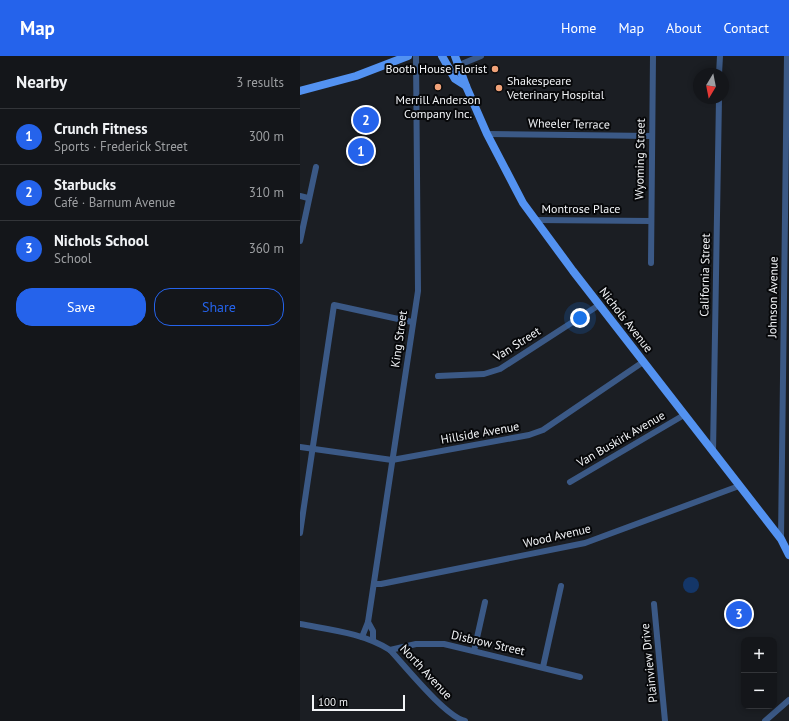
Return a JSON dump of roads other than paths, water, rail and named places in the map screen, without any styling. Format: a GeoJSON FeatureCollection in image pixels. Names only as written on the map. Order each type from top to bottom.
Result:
{"type":"FeatureCollection","features":[{"type":"Feature","properties":{"kind":"main road"},"geometry":{"type":"LineString","coordinates":[[300,91],[356,76],[408,56]]}},
{"type":"Feature","properties":{"kind":"main road","name":"Nichols Avenue"},"geometry":{"type":"LineString","coordinates":[[442,56],[455,79],[466,86]]}},
{"type":"Feature","properties":{"kind":"main road","name":"Nichols Avenue"},"geometry":{"type":"LineString","coordinates":[[455,56],[466,86],[487,134],[515,190],[535,220],[781,539],[789,555]]}},
{"type":"Feature","properties":{"kind":"street","name":"King Street"},"geometry":{"type":"LineString","coordinates":[[362,637],[368,622],[418,290],[416,56]]}},
{"type":"Feature","properties":{"kind":"street"},"geometry":{"type":"LineString","coordinates":[[459,65],[481,56]]}},
{"type":"Feature","properties":{"kind":"street","name":"Wyoming Street"},"geometry":{"type":"LineString","coordinates":[[651,263],[653,56]]}},
{"type":"Feature","properties":{"kind":"street"},"geometry":{"type":"LineString","coordinates":[[719,68],[720,56]]}},
{"type":"Feature","properties":{"kind":"street","name":"Johnson Avenue"},"geometry":{"type":"LineString","coordinates":[[781,539],[787,277],[787,56]]}},
{"type":"Feature","properties":{"kind":"street","name":"California Street"},"geometry":{"type":"LineString","coordinates":[[714,453],[719,104]]}},
{"type":"Feature","properties":{"kind":"street","name":"Wheeler Terrace"},"geometry":{"type":"LineString","coordinates":[[487,134],[652,136]]}},
{"type":"Feature","properties":{"kind":"street"},"geometry":{"type":"LineString","coordinates":[[300,241],[308,198],[316,167]]}},
{"type":"Feature","properties":{"kind":"street"},"geometry":{"type":"LineString","coordinates":[[300,196],[308,198]]}},
{"type":"Feature","properties":{"kind":"street","name":"Montrose Place"},"geometry":{"type":"LineString","coordinates":[[535,220],[651,221]]}},
{"type":"Feature","properties":{"kind":"street","name":"Van Street"},"geometry":{"type":"LineString","coordinates":[[438,376],[484,374],[500,369],[600,305]]}},
{"type":"Feature","properties":{"kind":"street"},"geometry":{"type":"LineString","coordinates":[[300,534],[334,306],[412,322]]}},
{"type":"Feature","properties":{"kind":"street","name":"Hillside Avenue"},"geometry":{"type":"LineString","coordinates":[[300,447],[392,460],[529,435],[543,430],[643,362]]}},
{"type":"Feature","properties":{"kind":"street","name":"Van Buskirk Avenue"},"geometry":{"type":"LineString","coordinates":[[570,482],[684,415]]}},
{"type":"Feature","properties":{"kind":"street","name":"Wood Avenue"},"geometry":{"type":"LineString","coordinates":[[374,584],[402,580],[585,543],[739,486]]}},
{"type":"Feature","properties":{"kind":"street"},"geometry":{"type":"LineString","coordinates":[[543,668],[561,586]]}},
{"type":"Feature","properties":{"kind":"street"},"geometry":{"type":"LineString","coordinates":[[474,651],[486,602]]}},
{"type":"Feature","properties":{"kind":"street","name":"Plainview Drive"},"geometry":{"type":"LineString","coordinates":[[654,604],[665,721]]}},
{"type":"Feature","properties":{"kind":"street","name":"King Street"},"geometry":{"type":"LineString","coordinates":[[368,622],[373,631],[373,640]]}},
{"type":"Feature","properties":{"kind":"street","name":"North Avenue"},"geometry":{"type":"LineString","coordinates":[[300,624],[373,640],[390,650],[456,719],[465,721]]}},
{"type":"Feature","properties":{"kind":"street","name":"Disbrow Street"},"geometry":{"type":"LineString","coordinates":[[390,650],[416,644],[434,643],[580,676]]}},
{"type":"Feature","properties":{"kind":"street"},"geometry":{"type":"LineString","coordinates":[[765,721],[789,700]]}},
{"type":"Feature","properties":{"kind":"place","name":"Booth House Florist"},"geometry":{"type":"Point","coordinates":[495,69]}},
{"type":"Feature","properties":{"kind":"place","name":"Merrill Anderson Company Inc."},"geometry":{"type":"Point","coordinates":[438,87]}},
{"type":"Feature","properties":{"kind":"place","name":"Shakespeare Veterinary Hospital"},"geometry":{"type":"Point","coordinates":[499,88]}},
{"type":"Feature","properties":{"kind":"place","name":"Starbucks"},"geometry":{"type":"Point","coordinates":[366,120]}},
{"type":"Feature","properties":{"kind":"place","name":"Crunch Fitness"},"geometry":{"type":"Point","coordinates":[361,151]}},
{"type":"Feature","properties":{"kind":"place","name":"Nichols School"},"geometry":{"type":"Point","coordinates":[739,614]}}]}
